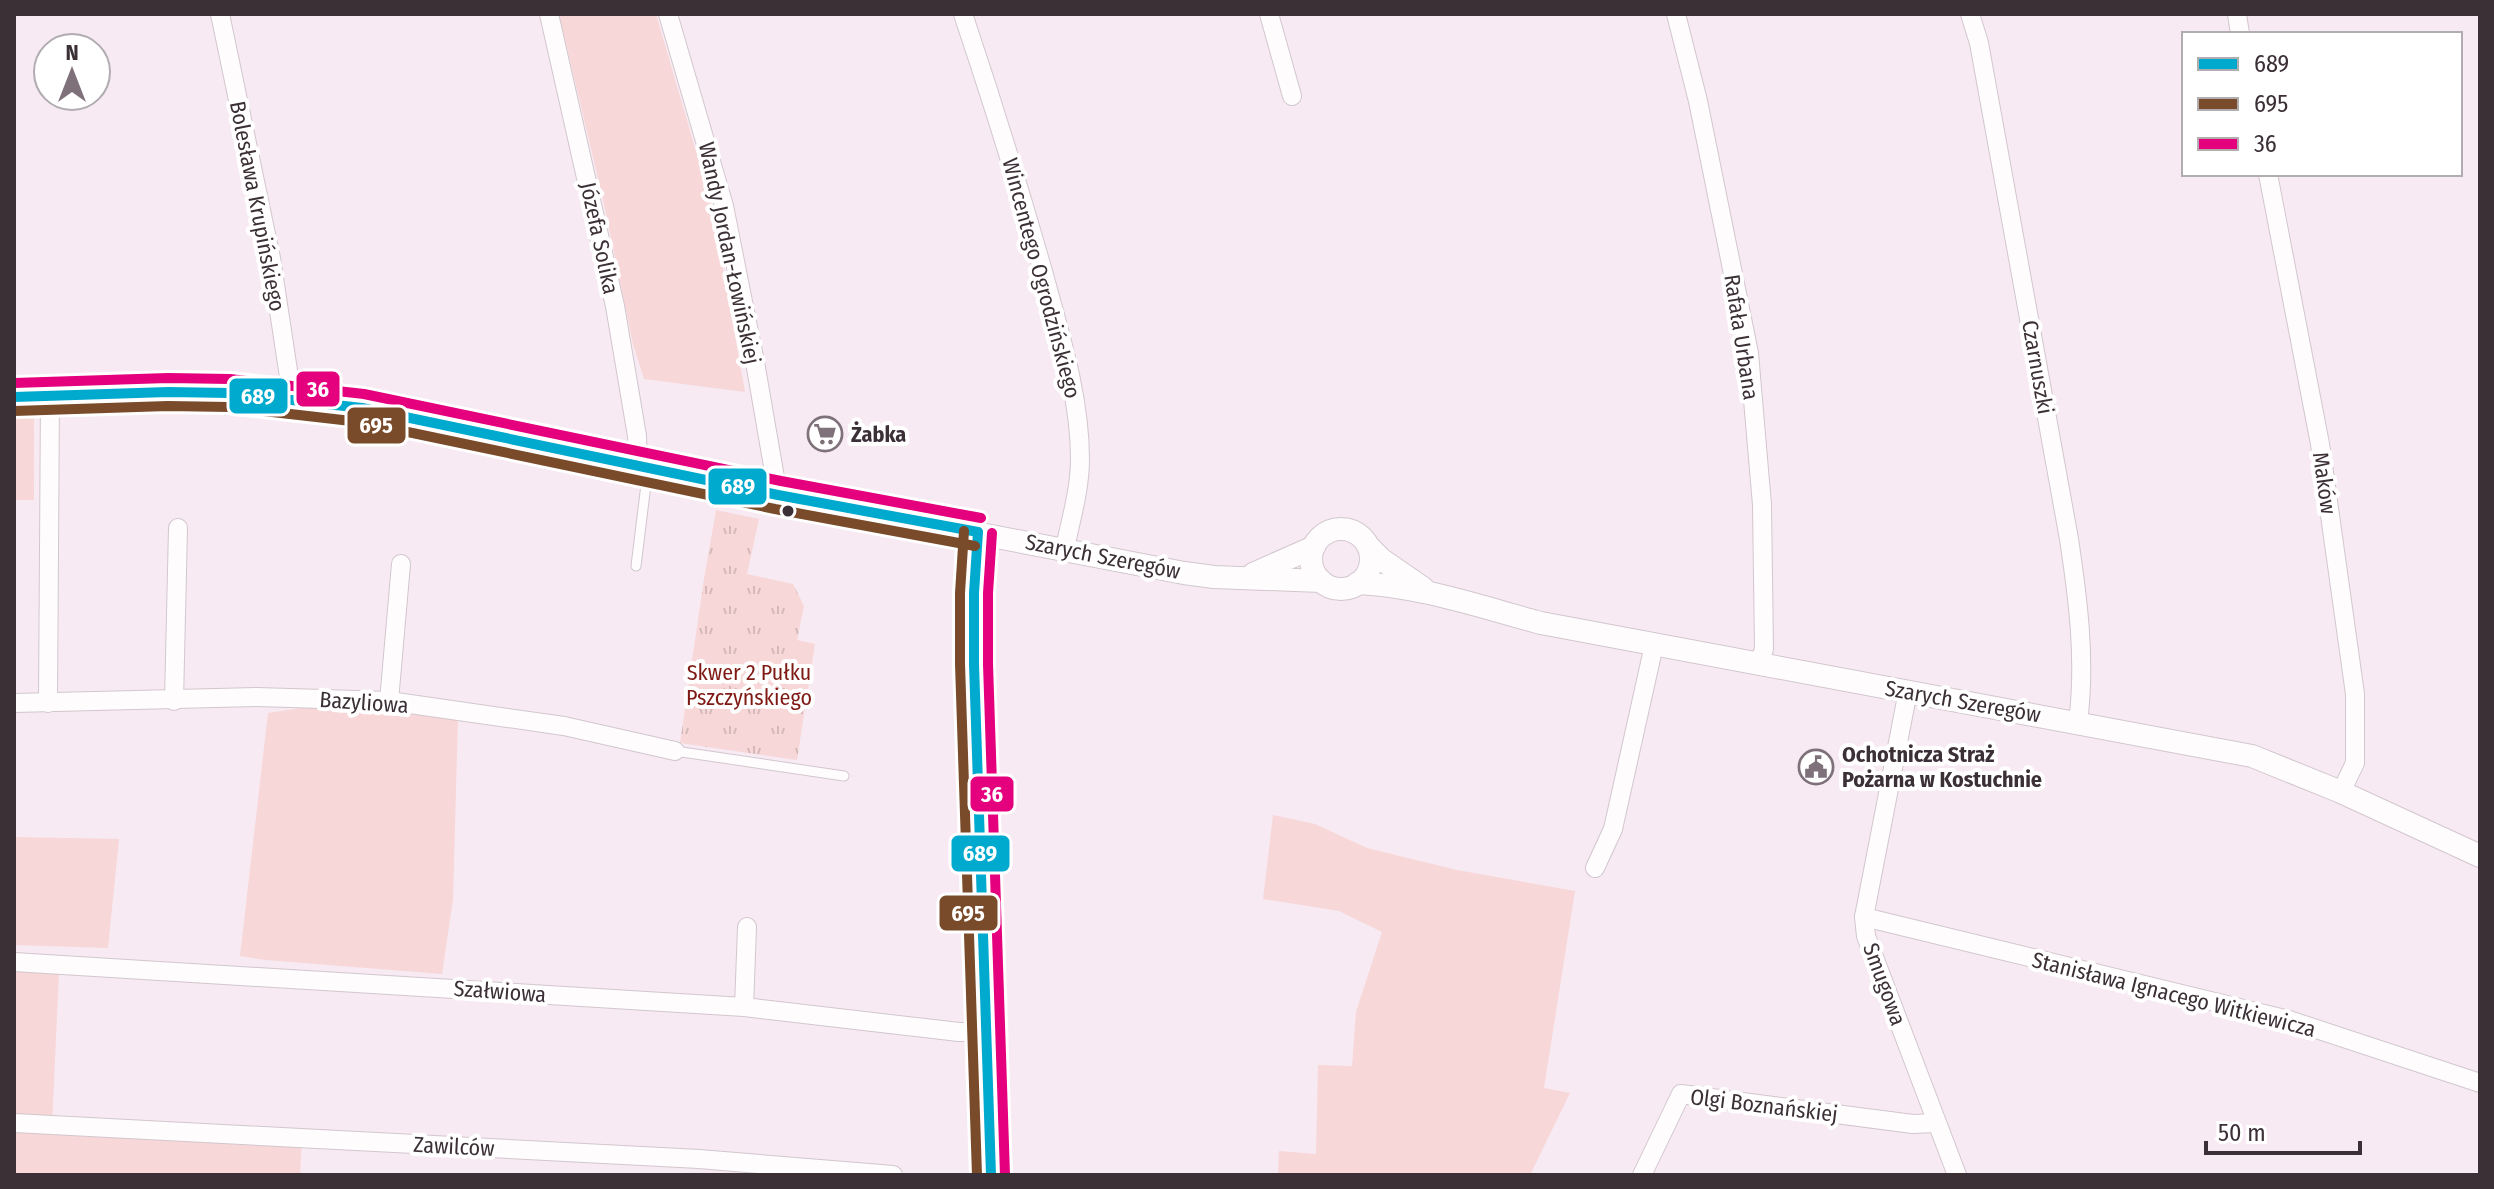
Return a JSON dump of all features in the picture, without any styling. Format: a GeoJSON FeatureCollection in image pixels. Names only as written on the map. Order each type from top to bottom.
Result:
{"type":"FeatureCollection","features":[{"type":"Feature","properties":{"kind":"street","name":"Bolesława Krupińskiego"},"geometry":{"type":"LineString","coordinates":[[220,14],[271,258],[289,377],[289,399]]}},
{"type":"Feature","properties":{"kind":"street","name":"Józefa Solika"},"geometry":{"type":"LineString","coordinates":[[549,14],[615,306],[643,466]]}},
{"type":"Feature","properties":{"kind":"street","name":"Wandy Jordan-Łowińskiej"},"geometry":{"type":"LineString","coordinates":[[668,14],[724,206],[778,495]]}},
{"type":"Feature","properties":{"kind":"street","name":"Wincentego Ogrodzińskiego"},"geometry":{"type":"LineString","coordinates":[[963,14],[992,98],[1057,321],[1076,412],[1080,457],[1078,487],[1065,548]]}},
{"type":"Feature","properties":{"kind":"street"},"geometry":{"type":"LineString","coordinates":[[1269,14],[1292,96]]}},
{"type":"Feature","properties":{"kind":"street","name":"Rafała Urbana"},"geometry":{"type":"LineString","coordinates":[[1676,14],[1698,101],[1749,353],[1762,505],[1764,649],[1759,664]]}},
{"type":"Feature","properties":{"kind":"street","name":"Czarnuszki"},"geometry":{"type":"LineString","coordinates":[[1970,14],[1982,59],[2080,610],[2078,722]]}},
{"type":"Feature","properties":{"kind":"street","name":"Maków"},"geometry":{"type":"LineString","coordinates":[[2268,176],[2320,444],[2355,694],[2355,763],[2341,792]]}},
{"type":"Feature","properties":{"kind":"street","name":"Szarych Szeregów"},"geometry":{"type":"LineString","coordinates":[[14,397],[230,393],[362,408],[778,495],[1184,573],[1321,581]]}},
{"type":"Feature","properties":{"kind":"street"},"geometry":{"type":"LineString","coordinates":[[48,703],[50,396]]}},
{"type":"Feature","properties":{"kind":"street"},"geometry":{"type":"LineString","coordinates":[[174,701],[178,528]]}},
{"type":"Feature","properties":{"kind":"street"},"geometry":{"type":"LineString","coordinates":[[1344,529],[1354,532],[1368,546],[1370,567],[1366,576],[1349,588],[1339,589],[1321,581],[1312,565],[1314,547],[1326,533],[1344,529]]}},
{"type":"Feature","properties":{"kind":"street"},"geometry":{"type":"LineString","coordinates":[[978,532],[974,664],[991,1175]]}},
{"type":"Feature","properties":{"kind":"street","name":"Szarych Szeregów"},"geometry":{"type":"LineString","coordinates":[[1368,546],[1381,559],[1431,593]]}},
{"type":"Feature","properties":{"kind":"street","name":"Szarych Szeregów"},"geometry":{"type":"LineString","coordinates":[[1245,577],[1314,547]]}},
{"type":"Feature","properties":{"kind":"street"},"geometry":{"type":"LineString","coordinates":[[389,701],[401,564]]}},
{"type":"Feature","properties":{"kind":"street","name":"Szarych Szeregów"},"geometry":{"type":"LineString","coordinates":[[1358,583],[1431,593],[1541,623],[1654,645],[2252,756],[2341,792],[2480,856]]}},
{"type":"Feature","properties":{"kind":"street"},"geometry":{"type":"LineString","coordinates":[[1595,868],[1613,829],[1654,645]]}},
{"type":"Feature","properties":{"kind":"street","name":"Smugowa"},"geometry":{"type":"LineString","coordinates":[[1908,691],[1864,917],[1866,936],[1957,1175]]}},
{"type":"Feature","properties":{"kind":"street","name":"Bazyliowa"},"geometry":{"type":"LineString","coordinates":[[14,703],[257,697],[389,701],[552,724],[675,751]]}},
{"type":"Feature","properties":{"kind":"street","name":"Stanisława Ignacego Witkiewicza"},"geometry":{"type":"LineString","coordinates":[[1864,917],[2289,1020],[2480,1083]]}},
{"type":"Feature","properties":{"kind":"street"},"geometry":{"type":"LineString","coordinates":[[744,1007],[747,927]]}},
{"type":"Feature","properties":{"kind":"street","name":"Szałwiowa"},"geometry":{"type":"LineString","coordinates":[[14,962],[744,1007],[959,1032],[986,1032]]}},
{"type":"Feature","properties":{"kind":"street","name":"Olgi Boznańskiej"},"geometry":{"type":"LineString","coordinates":[[1642,1175],[1681,1094],[1913,1124],[1936,1123]]}},
{"type":"Feature","properties":{"kind":"street","name":"Zawilców"},"geometry":{"type":"LineString","coordinates":[[14,1123],[683,1158],[893,1175]]}},
{"type":"Feature","properties":{"kind":"lane"},"geometry":{"type":"LineString","coordinates":[[636,566],[643,466]]}},
{"type":"Feature","properties":{"kind":"lane"},"geometry":{"type":"LineString","coordinates":[[675,751],[844,776]]}},
{"type":"Feature","properties":{"kind":"green space"},"geometry":{"type":"Polygon","coordinates":[[[559,14],[656,14],[712,206],[745,392],[644,379],[633,344],[603,199],[559,14]]]}},
{"type":"Feature","properties":{"kind":"green space"},"geometry":{"type":"Polygon","coordinates":[[[14,415],[30,415],[34,419],[34,500],[14,500],[14,415]]]}},
{"type":"Feature","properties":{"kind":"green space","name":"Skwer 2 Pułku Pszczyńskiego"},"geometry":{"type":"Polygon","coordinates":[[[716,510],[759,519],[747,574],[793,584],[804,606],[797,640],[815,644],[797,760],[680,743],[716,510]]]}},
{"type":"Feature","properties":{"kind":"green space"},"geometry":{"type":"Polygon","coordinates":[[[308,707],[458,718],[453,899],[442,974],[240,956],[268,713],[308,707]]]}},
{"type":"Feature","properties":{"kind":"green space"},"geometry":{"type":"Polygon","coordinates":[[[1273,815],[1315,824],[1367,848],[1457,870],[1575,891],[1544,1088],[1570,1093],[1530,1175],[1278,1175],[1279,1151],[1316,1154],[1318,1065],[1352,1066],[1356,1012],[1382,932],[1339,911],[1263,899],[1273,815]]]}},
{"type":"Feature","properties":{"kind":"green space"},"geometry":{"type":"Polygon","coordinates":[[[14,837],[119,839],[108,948],[14,945],[14,837]]]}},
{"type":"Feature","properties":{"kind":"green space"},"geometry":{"type":"Polygon","coordinates":[[[14,970],[59,972],[52,1125],[302,1140],[300,1175],[14,1175],[14,970]]]}},
{"type":"Feature","properties":{"kind":"transit line","name":"36"},"geometry":{"type":"LineString","coordinates":[[14,383],[230,379],[364,394],[781,481],[981,518]]}},
{"type":"Feature","properties":{"kind":"transit line","name":"689"},"geometry":{"type":"LineString","coordinates":[[14,397],[230,393],[362,408],[778,495],[978,532]]}},
{"type":"Feature","properties":{"kind":"transit line","name":"695"},"geometry":{"type":"LineString","coordinates":[[14,411],[229,407],[360,422],[775,509],[975,546]]}},
{"type":"Feature","properties":{"kind":"transit line","name":"695"},"geometry":{"type":"LineString","coordinates":[[964,531],[960,664],[977,1175]]}},
{"type":"Feature","properties":{"kind":"transit line","name":"689"},"geometry":{"type":"LineString","coordinates":[[978,532],[974,664],[991,1175]]}},
{"type":"Feature","properties":{"kind":"transit line","name":"36"},"geometry":{"type":"LineString","coordinates":[[992,533],[988,664],[1005,1175]]}},
{"type":"Feature","properties":{"kind":"place","name":"Żabka"},"geometry":{"type":"Point","coordinates":[825,434]}},
{"type":"Feature","properties":{"kind":"place","name":"Ochotnicza Straż Pożarna w Kostuchnie"},"geometry":{"type":"Point","coordinates":[1816,767]}}]}
